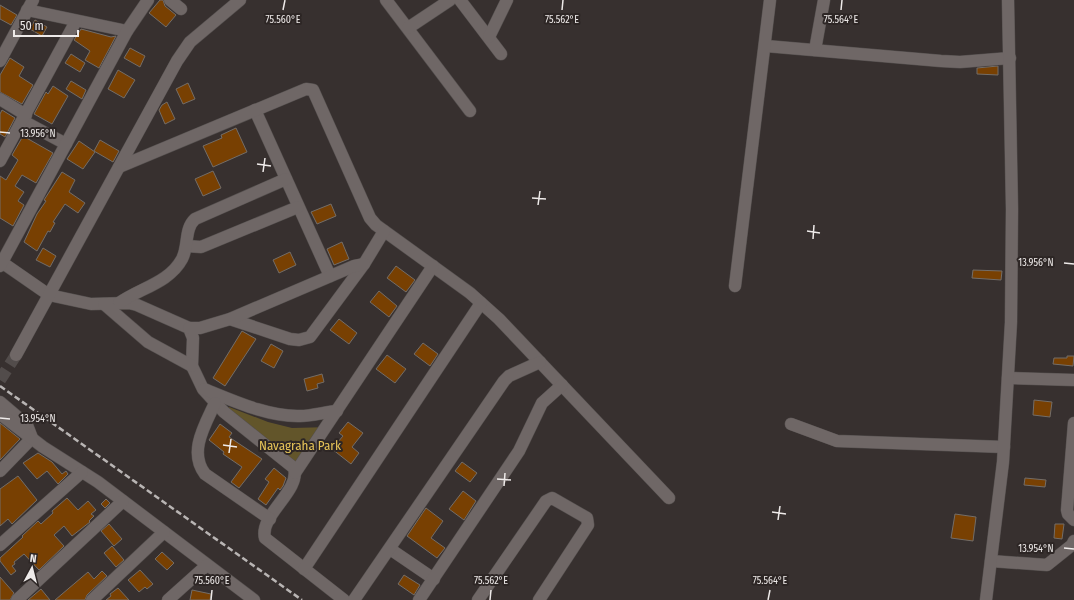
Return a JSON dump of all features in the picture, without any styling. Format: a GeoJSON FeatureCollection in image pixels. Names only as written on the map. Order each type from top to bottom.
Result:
{"type":"FeatureCollection","features":[{"type":"Feature","properties":{"kind":"street"},"geometry":{"type":"LineString","coordinates":[[148,0],[127,31],[1,263],[49,295],[78,303],[119,303],[137,305],[189,328],[200,328],[230,319],[330,276],[364,264]]}},
{"type":"Feature","properties":{"kind":"street"},"geometry":{"type":"LineString","coordinates":[[170,0],[181,9]]}},
{"type":"Feature","properties":{"kind":"street"},"geometry":{"type":"LineString","coordinates":[[16,355],[184,49],[190,42],[240,0]]}},
{"type":"Feature","properties":{"kind":"street"},"geometry":{"type":"LineString","coordinates":[[386,0],[470,110]]}},
{"type":"Feature","properties":{"kind":"street"},"geometry":{"type":"LineString","coordinates":[[408,28],[450,0]]}},
{"type":"Feature","properties":{"kind":"street"},"geometry":{"type":"LineString","coordinates":[[460,0],[501,54]]}},
{"type":"Feature","properties":{"kind":"street"},"geometry":{"type":"LineString","coordinates":[[489,37],[507,0]]}},
{"type":"Feature","properties":{"kind":"street"},"geometry":{"type":"LineString","coordinates":[[735,286],[766,46],[770,0]]}},
{"type":"Feature","properties":{"kind":"street"},"geometry":{"type":"LineString","coordinates":[[814,50],[824,0]]}},
{"type":"Feature","properties":{"kind":"street"},"geometry":{"type":"LineString","coordinates":[[986,600],[999,503],[1008,378],[1012,238],[1008,0]]}},
{"type":"Feature","properties":{"kind":"street"},"geometry":{"type":"LineString","coordinates":[[0,61],[30,5],[76,21],[127,31]]}},
{"type":"Feature","properties":{"kind":"street"},"geometry":{"type":"LineString","coordinates":[[0,161],[76,21]]}},
{"type":"Feature","properties":{"kind":"street"},"geometry":{"type":"LineString","coordinates":[[766,46],[960,62],[1010,58]]}},
{"type":"Feature","properties":{"kind":"street"},"geometry":{"type":"LineString","coordinates":[[119,167],[306,89],[315,92],[370,218],[376,225],[481,303],[540,362],[669,498]]}},
{"type":"Feature","properties":{"kind":"street"},"geometry":{"type":"LineString","coordinates":[[0,99],[24,118],[66,144]]}},
{"type":"Feature","properties":{"kind":"street"},"geometry":{"type":"LineString","coordinates":[[255,110],[330,276]]}},
{"type":"Feature","properties":{"kind":"street"},"geometry":{"type":"LineString","coordinates":[[119,303],[134,293],[167,277],[182,259],[188,246],[189,225],[195,219],[286,179]]}},
{"type":"Feature","properties":{"kind":"street"},"geometry":{"type":"LineString","coordinates":[[188,246],[201,247],[298,207]]}},
{"type":"Feature","properties":{"kind":"street"},"geometry":{"type":"LineString","coordinates":[[230,319],[290,339],[306,340],[314,333],[364,264],[384,231]]}},
{"type":"Feature","properties":{"kind":"street"},"geometry":{"type":"LineString","coordinates":[[295,473],[433,266]]}},
{"type":"Feature","properties":{"kind":"street"},"geometry":{"type":"LineString","coordinates":[[304,568],[481,303]]}},
{"type":"Feature","properties":{"kind":"street"},"geometry":{"type":"LineString","coordinates":[[104,304],[148,342],[192,366]]}},
{"type":"Feature","properties":{"kind":"street"},"geometry":{"type":"LineString","coordinates":[[189,328],[193,338],[192,366],[203,389],[215,403],[291,464],[295,473],[295,479],[265,528],[265,538],[344,600]]}},
{"type":"Feature","properties":{"kind":"street"},"geometry":{"type":"LineString","coordinates":[[354,600],[504,381],[510,376],[540,362]]}},
{"type":"Feature","properties":{"kind":"street"},"geometry":{"type":"LineString","coordinates":[[1008,378],[1074,380]]}},
{"type":"Feature","properties":{"kind":"street"},"geometry":{"type":"LineString","coordinates":[[419,600],[519,451],[542,403],[562,385]]}},
{"type":"Feature","properties":{"kind":"street"},"geometry":{"type":"LineString","coordinates":[[203,389],[244,404],[278,414],[300,416],[337,411]]}},
{"type":"Feature","properties":{"kind":"street"},"geometry":{"type":"LineString","coordinates":[[0,402],[28,425],[32,438]]}},
{"type":"Feature","properties":{"kind":"street"},"geometry":{"type":"LineString","coordinates":[[215,403],[199,441],[197,451],[200,468],[205,474],[270,519]]}},
{"type":"Feature","properties":{"kind":"street"},"geometry":{"type":"LineString","coordinates":[[0,414],[123,501],[254,600]]}},
{"type":"Feature","properties":{"kind":"street"},"geometry":{"type":"LineString","coordinates":[[1074,423],[1067,510],[1074,520]]}},
{"type":"Feature","properties":{"kind":"street"},"geometry":{"type":"LineString","coordinates":[[791,424],[837,441],[1004,447]]}},
{"type":"Feature","properties":{"kind":"street"},"geometry":{"type":"LineString","coordinates":[[0,471],[32,438]]}},
{"type":"Feature","properties":{"kind":"street"},"geometry":{"type":"LineString","coordinates":[[0,545],[82,472]]}},
{"type":"Feature","properties":{"kind":"street"},"geometry":{"type":"LineString","coordinates":[[478,600],[546,501],[552,498],[587,518],[588,525],[539,600]]}},
{"type":"Feature","properties":{"kind":"street"},"geometry":{"type":"LineString","coordinates":[[17,600],[123,501]]}},
{"type":"Feature","properties":{"kind":"street"},"geometry":{"type":"LineString","coordinates":[[92,600],[164,532]]}},
{"type":"Feature","properties":{"kind":"street"},"geometry":{"type":"LineString","coordinates":[[991,560],[1047,565],[1072,545],[1074,541]]}},
{"type":"Feature","properties":{"kind":"street"},"geometry":{"type":"LineString","coordinates":[[390,549],[434,579]]}},
{"type":"Feature","properties":{"kind":"street"},"geometry":{"type":"LineString","coordinates":[[168,600],[207,565]]}},
{"type":"Feature","properties":{"kind":"green space","name":"Navagraha Park"},"geometry":{"type":"Polygon","coordinates":[[[229,407],[268,422],[292,428],[331,427],[304,470],[224,412],[229,407]]]}},
{"type":"Feature","properties":{"kind":"building"},"geometry":{"type":"Polygon","coordinates":[[[160,0],[163,0],[165,6],[176,15],[166,27],[149,13],[160,0]]]}},
{"type":"Feature","properties":{"kind":"building"},"geometry":{"type":"Polygon","coordinates":[[[0,5],[17,15],[11,25],[0,19],[0,5]]]}},
{"type":"Feature","properties":{"kind":"building"},"geometry":{"type":"Polygon","coordinates":[[[35,20],[47,27],[42,36],[30,29],[35,20]]]}},
{"type":"Feature","properties":{"kind":"building"},"geometry":{"type":"Polygon","coordinates":[[[81,29],[111,37],[116,36],[99,68],[85,60],[90,51],[74,40],[81,29]]]}},
{"type":"Feature","properties":{"kind":"building"},"geometry":{"type":"Polygon","coordinates":[[[130,48],[145,56],[140,67],[124,58],[130,48]]]}},
{"type":"Feature","properties":{"kind":"building"},"geometry":{"type":"Polygon","coordinates":[[[71,54],[85,63],[80,72],[65,63],[71,54]]]}},
{"type":"Feature","properties":{"kind":"building"},"geometry":{"type":"Polygon","coordinates":[[[10,58],[24,67],[19,76],[33,85],[22,104],[0,92],[0,75],[10,58]]]}},
{"type":"Feature","properties":{"kind":"building"},"geometry":{"type":"Polygon","coordinates":[[[998,66],[998,75],[977,74],[977,68],[998,66]]]}},
{"type":"Feature","properties":{"kind":"building"},"geometry":{"type":"Polygon","coordinates":[[[118,70],[135,80],[124,98],[108,89],[118,70]]]}},
{"type":"Feature","properties":{"kind":"building"},"geometry":{"type":"Polygon","coordinates":[[[71,81],[86,90],[82,99],[66,89],[71,81]]]}},
{"type":"Feature","properties":{"kind":"building"},"geometry":{"type":"Polygon","coordinates":[[[188,83],[195,99],[183,104],[176,89],[188,83]]]}},
{"type":"Feature","properties":{"kind":"building"},"geometry":{"type":"Polygon","coordinates":[[[53,86],[68,96],[52,124],[34,114],[46,92],[48,94],[53,86]]]}},
{"type":"Feature","properties":{"kind":"building"},"geometry":{"type":"Polygon","coordinates":[[[167,102],[175,119],[165,124],[159,110],[162,105],[167,102]]]}},
{"type":"Feature","properties":{"kind":"building"},"geometry":{"type":"Polygon","coordinates":[[[2,110],[15,118],[5,137],[0,134],[0,114],[2,110]]]}},
{"type":"Feature","properties":{"kind":"building"},"geometry":{"type":"Polygon","coordinates":[[[236,128],[247,152],[213,167],[203,146],[222,138],[221,135],[236,128]]]}},
{"type":"Feature","properties":{"kind":"building"},"geometry":{"type":"Polygon","coordinates":[[[23,136],[53,153],[36,183],[22,175],[15,186],[24,192],[18,201],[24,205],[13,226],[0,218],[0,176],[6,180],[18,160],[12,155],[23,136]]]}},
{"type":"Feature","properties":{"kind":"building"},"geometry":{"type":"Polygon","coordinates":[[[100,140],[119,151],[113,162],[94,151],[100,140]]]}},
{"type":"Feature","properties":{"kind":"building"},"geometry":{"type":"Polygon","coordinates":[[[79,141],[95,152],[83,169],[67,159],[79,141]]]}},
{"type":"Feature","properties":{"kind":"building"},"geometry":{"type":"Polygon","coordinates":[[[213,171],[221,188],[203,196],[195,179],[213,171]]]}},
{"type":"Feature","properties":{"kind":"building"},"geometry":{"type":"Polygon","coordinates":[[[62,172],[75,180],[69,192],[85,203],[78,213],[65,204],[53,222],[55,223],[50,232],[48,231],[37,251],[24,242],[37,214],[46,201],[44,200],[62,172]]]}},
{"type":"Feature","properties":{"kind":"building"},"geometry":{"type":"Polygon","coordinates":[[[331,204],[336,216],[317,224],[311,212],[331,204]]]}},
{"type":"Feature","properties":{"kind":"building"},"geometry":{"type":"Polygon","coordinates":[[[342,242],[349,259],[334,265],[327,249],[342,242]]]}},
{"type":"Feature","properties":{"kind":"building"},"geometry":{"type":"Polygon","coordinates":[[[43,248],[56,256],[50,267],[36,260],[43,248]]]}},
{"type":"Feature","properties":{"kind":"building"},"geometry":{"type":"Polygon","coordinates":[[[290,252],[296,265],[279,273],[273,260],[290,252]]]}},
{"type":"Feature","properties":{"kind":"building"},"geometry":{"type":"Polygon","coordinates":[[[396,266],[415,280],[406,292],[387,278],[396,266]]]}},
{"type":"Feature","properties":{"kind":"building"},"geometry":{"type":"Polygon","coordinates":[[[973,270],[1002,271],[1001,280],[972,278],[973,270]]]}},
{"type":"Feature","properties":{"kind":"building"},"geometry":{"type":"Polygon","coordinates":[[[379,291],[397,306],[389,317],[370,302],[379,291]]]}},
{"type":"Feature","properties":{"kind":"building"},"geometry":{"type":"Polygon","coordinates":[[[339,319],[357,333],[349,344],[330,330],[339,319]]]}},
{"type":"Feature","properties":{"kind":"building"},"geometry":{"type":"Polygon","coordinates":[[[242,331],[256,339],[225,386],[213,378],[242,331]]]}},
{"type":"Feature","properties":{"kind":"building"},"geometry":{"type":"Polygon","coordinates":[[[423,343],[438,354],[430,366],[414,354],[423,343]]]}},
{"type":"Feature","properties":{"kind":"building"},"geometry":{"type":"Polygon","coordinates":[[[271,344],[283,351],[274,368],[261,361],[271,344]]]}},
{"type":"Feature","properties":{"kind":"building"},"geometry":{"type":"Polygon","coordinates":[[[387,355],[406,369],[395,383],[376,369],[387,355]]]}},
{"type":"Feature","properties":{"kind":"building"},"geometry":{"type":"Polygon","coordinates":[[[1067,356],[1074,356],[1073,366],[1053,364],[1054,358],[1067,358],[1067,356]]]}},
{"type":"Feature","properties":{"kind":"building"},"geometry":{"type":"Polygon","coordinates":[[[322,374],[324,382],[317,384],[318,388],[307,391],[304,379],[322,374]]]}},
{"type":"Feature","properties":{"kind":"building"},"geometry":{"type":"Polygon","coordinates":[[[1034,400],[1052,402],[1050,417],[1033,415],[1034,400]]]}},
{"type":"Feature","properties":{"kind":"building"},"geometry":{"type":"Polygon","coordinates":[[[348,422],[363,433],[352,447],[359,453],[351,464],[332,449],[343,436],[339,433],[348,422]]]}},
{"type":"Feature","properties":{"kind":"building"},"geometry":{"type":"Polygon","coordinates":[[[0,423],[20,439],[0,460],[0,423]]]}},
{"type":"Feature","properties":{"kind":"building"},"geometry":{"type":"Polygon","coordinates":[[[220,424],[232,433],[229,437],[262,459],[239,488],[231,482],[242,467],[223,454],[224,452],[209,440],[220,424]]]}},
{"type":"Feature","properties":{"kind":"building"},"geometry":{"type":"Polygon","coordinates":[[[38,453],[52,462],[62,474],[66,471],[68,474],[58,484],[47,471],[37,479],[23,463],[38,453]]]}},
{"type":"Feature","properties":{"kind":"building"},"geometry":{"type":"Polygon","coordinates":[[[462,462],[477,473],[470,482],[455,471],[462,462]]]}},
{"type":"Feature","properties":{"kind":"building"},"geometry":{"type":"Polygon","coordinates":[[[274,468],[286,478],[283,486],[280,490],[278,488],[266,505],[258,499],[269,482],[265,479],[274,468]]]}},
{"type":"Feature","properties":{"kind":"building"},"geometry":{"type":"Polygon","coordinates":[[[18,476],[37,500],[12,524],[8,519],[0,526],[0,489],[18,476]]]}},
{"type":"Feature","properties":{"kind":"building"},"geometry":{"type":"Polygon","coordinates":[[[1025,478],[1046,480],[1045,487],[1024,485],[1025,478]]]}},
{"type":"Feature","properties":{"kind":"building"},"geometry":{"type":"Polygon","coordinates":[[[463,491],[476,501],[464,520],[449,509],[463,491]]]}},
{"type":"Feature","properties":{"kind":"building"},"geometry":{"type":"Polygon","coordinates":[[[67,498],[78,510],[88,501],[96,510],[91,514],[94,516],[89,521],[90,522],[72,536],[64,526],[54,535],[64,546],[39,570],[24,554],[14,562],[15,564],[12,566],[16,571],[11,575],[0,561],[0,558],[38,521],[41,524],[53,513],[52,511],[67,498]]]}},
{"type":"Feature","properties":{"kind":"building"},"geometry":{"type":"Polygon","coordinates":[[[106,499],[110,503],[105,508],[101,504],[106,499]]]}},
{"type":"Feature","properties":{"kind":"building"},"geometry":{"type":"Polygon","coordinates":[[[426,508],[443,521],[431,538],[445,548],[437,558],[407,536],[426,508]]]}},
{"type":"Feature","properties":{"kind":"building"},"geometry":{"type":"Polygon","coordinates":[[[955,514],[976,517],[973,541],[951,538],[955,514]]]}},
{"type":"Feature","properties":{"kind":"building"},"geometry":{"type":"Polygon","coordinates":[[[109,524],[122,539],[114,546],[101,531],[109,524]]]}},
{"type":"Feature","properties":{"kind":"building"},"geometry":{"type":"Polygon","coordinates":[[[1055,524],[1064,524],[1062,539],[1054,538],[1055,524]]]}},
{"type":"Feature","properties":{"kind":"building"},"geometry":{"type":"Polygon","coordinates":[[[112,546],[124,560],[116,567],[104,553],[112,546]]]}},
{"type":"Feature","properties":{"kind":"building"},"geometry":{"type":"Polygon","coordinates":[[[162,552],[174,563],[167,570],[155,559],[162,552]]]}},
{"type":"Feature","properties":{"kind":"building"},"geometry":{"type":"Polygon","coordinates":[[[140,570],[153,584],[147,589],[145,587],[139,592],[128,580],[140,570]]]}},
{"type":"Feature","properties":{"kind":"building"},"geometry":{"type":"Polygon","coordinates":[[[102,571],[107,576],[87,595],[85,600],[55,600],[88,572],[94,579],[102,571]]]}},
{"type":"Feature","properties":{"kind":"building"},"geometry":{"type":"Polygon","coordinates":[[[404,575],[420,585],[414,595],[398,584],[404,575]]]}},
{"type":"Feature","properties":{"kind":"building"},"geometry":{"type":"Polygon","coordinates":[[[0,577],[14,593],[10,600],[0,600],[0,577]]]}},
{"type":"Feature","properties":{"kind":"building"},"geometry":{"type":"Polygon","coordinates":[[[118,588],[129,600],[106,600],[111,596],[110,594],[118,588]]]}},
{"type":"Feature","properties":{"kind":"building"},"geometry":{"type":"Polygon","coordinates":[[[41,589],[50,600],[28,600],[41,589]]]}},
{"type":"Feature","properties":{"kind":"building"},"geometry":{"type":"Polygon","coordinates":[[[192,590],[211,594],[210,600],[190,600],[192,590]]]}},
{"type":"Feature","properties":{"kind":"tunnel"},"geometry":{"type":"LineString","coordinates":[[0,380],[16,355]]}},
{"type":"Feature","properties":{"kind":"railway"},"geometry":{"type":"LineString","coordinates":[[0,386],[302,600]]}}]}
